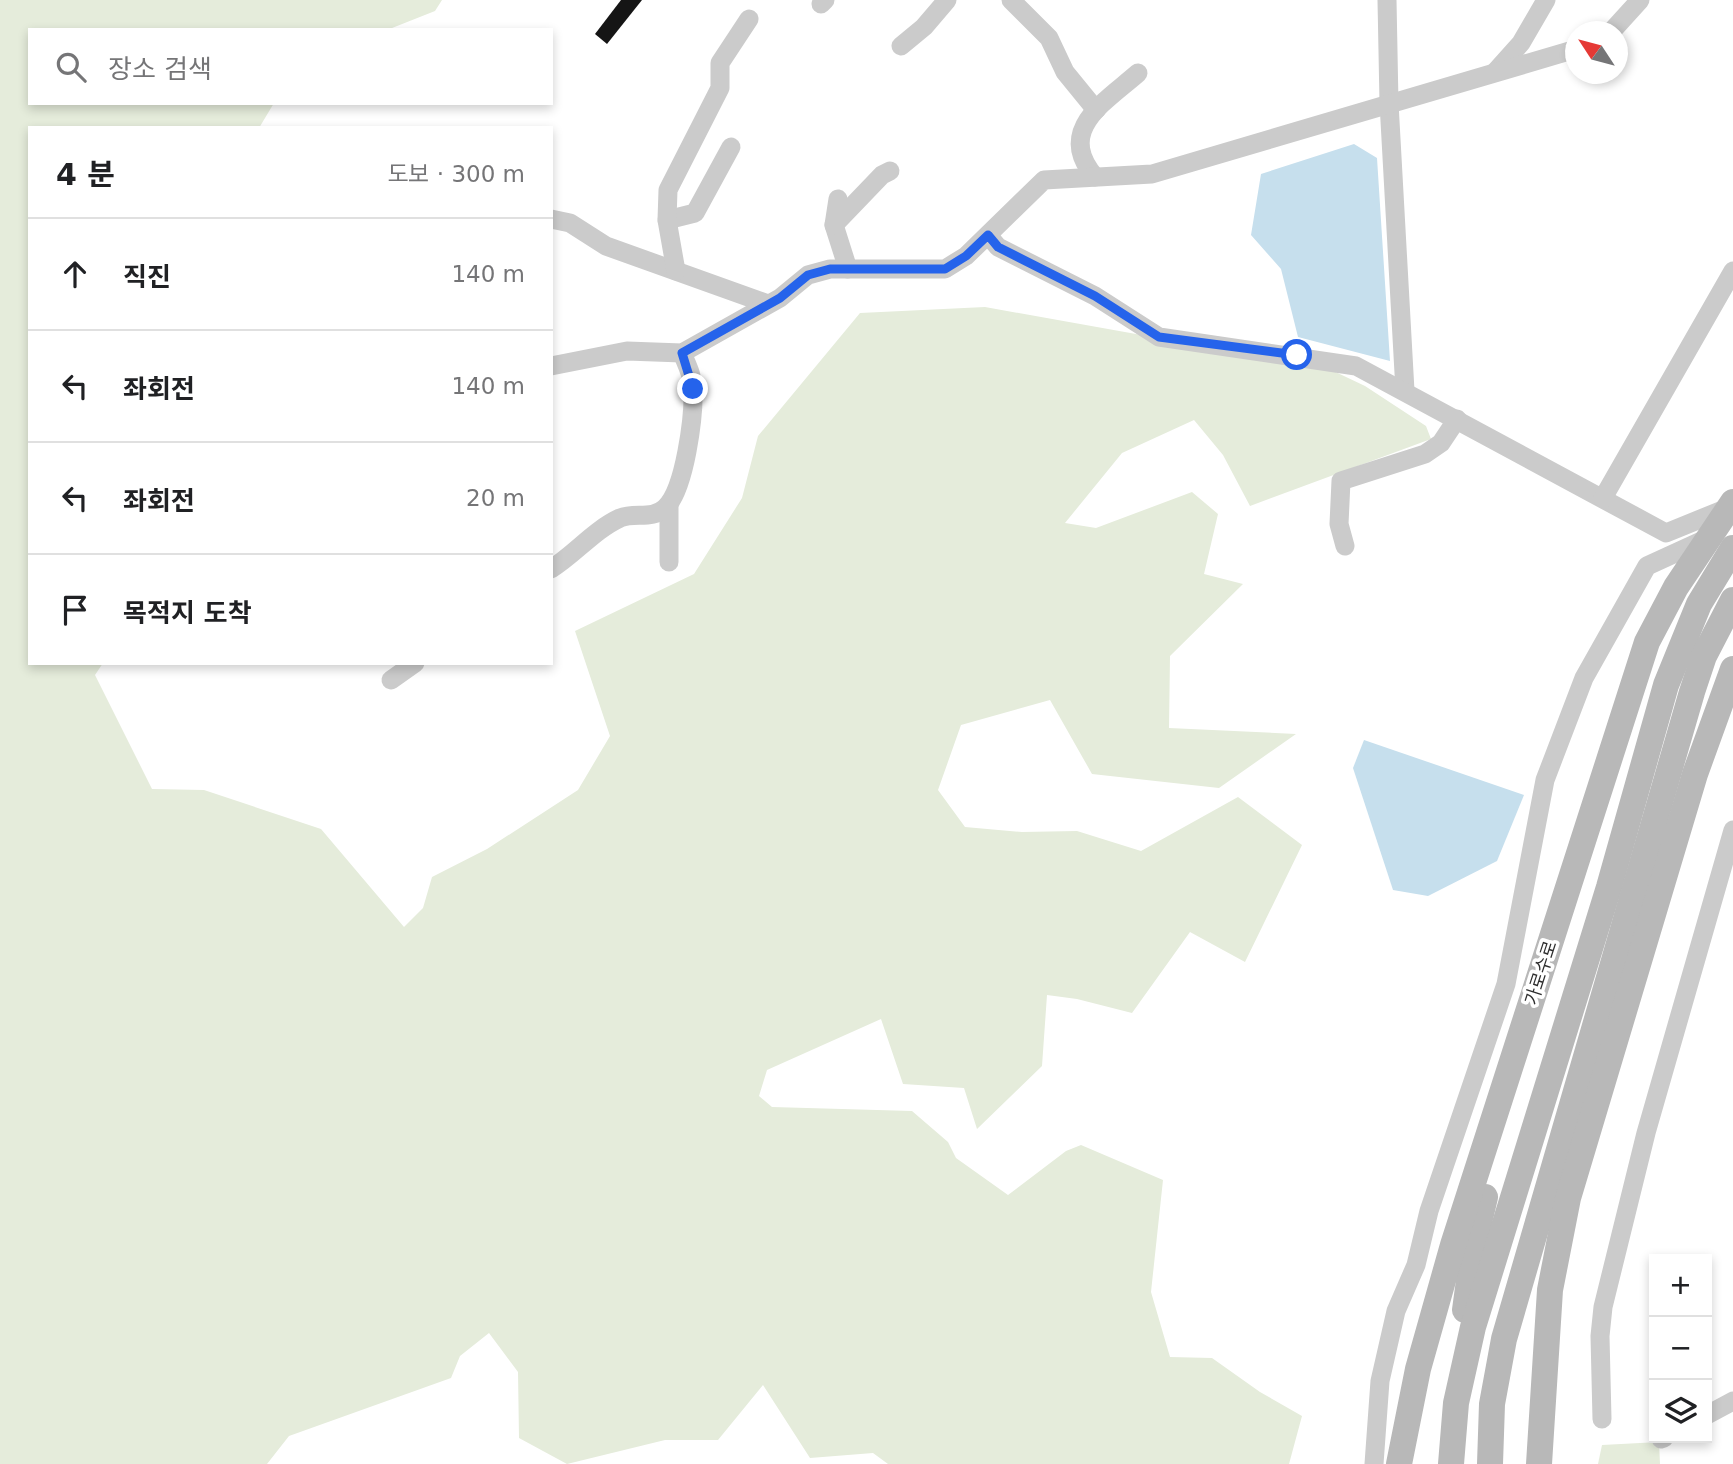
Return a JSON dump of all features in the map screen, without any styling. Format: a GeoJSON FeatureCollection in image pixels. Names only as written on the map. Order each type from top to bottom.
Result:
{"type":"FeatureCollection","features":[{"type":"Feature","properties":{"kind":"main road","name":"가로수로"},"geometry":{"type":"LineString","coordinates":[[1399,1464],[1418,1369],[1453,1245],[1647,642],[1676,587],[1731,504]]}},
{"type":"Feature","properties":{"kind":"main road"},"geometry":{"type":"LineString","coordinates":[[1456,1404],[1473,1327],[1609,887],[1666,685],[1699,604],[1733,548]]}},
{"type":"Feature","properties":{"kind":"main road"},"geometry":{"type":"LineString","coordinates":[[1490,1464],[1492,1404],[1504,1339],[1530,1244],[1692,692],[1704,656],[1733,600]]}},
{"type":"Feature","properties":{"kind":"main road"},"geometry":{"type":"LineString","coordinates":[[1539,1464],[1550,1290],[1568,1198],[1695,774],[1733,670]]}},
{"type":"Feature","properties":{"kind":"main road"},"geometry":{"type":"LineString","coordinates":[[1451,1464],[1474,1244],[1516,1086],[1523,1028]]}},
{"type":"Feature","properties":{"kind":"street"},"geometry":{"type":"LineString","coordinates":[[901,46],[924,27],[947,0]]}},
{"type":"Feature","properties":{"kind":"street"},"geometry":{"type":"LineString","coordinates":[[1011,0],[1049,38],[1065,72],[1096,110]]}},
{"type":"Feature","properties":{"kind":"street"},"geometry":{"type":"LineString","coordinates":[[1372,0],[1387,26]]}},
{"type":"Feature","properties":{"kind":"street"},"geometry":{"type":"LineString","coordinates":[[1387,0],[1389,103],[1405,391]]}},
{"type":"Feature","properties":{"kind":"street"},"geometry":{"type":"LineString","coordinates":[[1495,72],[1521,43],[1546,0]]}},
{"type":"Feature","properties":{"kind":"street"},"geometry":{"type":"LineString","coordinates":[[1621,21],[1640,0]]}},
{"type":"Feature","properties":{"kind":"street"},"geometry":{"type":"LineString","coordinates":[[676,271],[667,220],[668,190],[720,88],[720,63],[748,19]]}},
{"type":"Feature","properties":{"kind":"street"},"geometry":{"type":"LineString","coordinates":[[553,366],[628,351],[682,353],[768,304],[808,275],[830,269],[945,269],[966,256],[1044,180],[1152,174],[1565,51]]}},
{"type":"Feature","properties":{"kind":"street"},"geometry":{"type":"LineString","coordinates":[[1094,177],[1084,164],[1078,144],[1082,127],[1096,110],[1138,73]]}},
{"type":"Feature","properties":{"kind":"street"},"geometry":{"type":"LineString","coordinates":[[667,220],[695,213],[731,147]]}},
{"type":"Feature","properties":{"kind":"street"},"geometry":{"type":"LineString","coordinates":[[834,225],[882,175],[890,171]]}},
{"type":"Feature","properties":{"kind":"street"},"geometry":{"type":"LineString","coordinates":[[838,199],[834,225],[848,269]]}},
{"type":"Feature","properties":{"kind":"street"},"geometry":{"type":"LineString","coordinates":[[553,219],[570,223],[606,246],[768,304]]}},
{"type":"Feature","properties":{"kind":"street"},"geometry":{"type":"LineString","coordinates":[[988,235],[998,247],[1095,296],[1159,337],[1330,359],[1356,366],[1667,533],[1731,504]]}},
{"type":"Feature","properties":{"kind":"street"},"geometry":{"type":"LineString","coordinates":[[1603,499],[1733,271]]}},
{"type":"Feature","properties":{"kind":"street"},"geometry":{"type":"LineString","coordinates":[[553,355],[622,344],[642,352]]}},
{"type":"Feature","properties":{"kind":"street"},"geometry":{"type":"LineString","coordinates":[[553,567],[606,526],[632,514],[643,517],[660,512],[669,505],[676,491],[691,428],[693,389],[682,353]]}},
{"type":"Feature","properties":{"kind":"street"},"geometry":{"type":"LineString","coordinates":[[1345,546],[1339,524],[1341,481],[1425,454],[1441,443],[1457,419]]}},
{"type":"Feature","properties":{"kind":"street"},"geometry":{"type":"LineString","coordinates":[[669,505],[669,562]]}},
{"type":"Feature","properties":{"kind":"street"},"geometry":{"type":"LineString","coordinates":[[1374,1464],[1380,1381],[1396,1311],[1416,1265],[1429,1211],[1506,984],[1545,779],[1584,678],[1647,566],[1706,539]]}},
{"type":"Feature","properties":{"kind":"street"},"geometry":{"type":"LineString","coordinates":[[391,680],[412,665]]}},
{"type":"Feature","properties":{"kind":"street"},"geometry":{"type":"LineString","coordinates":[[1602,1419],[1600,1336],[1603,1307],[1646,1133],[1733,830]]}},
{"type":"Feature","properties":{"kind":"street"},"geometry":{"type":"LineString","coordinates":[[1712,1412],[1733,1401]]}},
{"type":"Feature","properties":{"kind":"green space"},"geometry":{"type":"Polygon","coordinates":[[[0,0],[442,0],[435,11],[392,28],[28,28],[28,105],[273,105],[260,126],[28,126],[28,665],[102,665],[95,675],[152,789],[204,790],[321,829],[404,927],[423,908],[432,877],[487,849],[578,790],[610,736],[575,631],[694,574],[742,498],[758,436],[860,313],[985,307],[1175,341],[1304,357],[1365,386],[1426,426],[1431,439],[1250,506],[1223,455],[1194,420],[1122,453],[1065,523],[1096,528],[1192,492],[1218,514],[1204,574],[1243,584],[1170,656],[1169,728],[1296,734],[1219,788],[1092,774],[1050,700],[961,725],[938,790],[965,827],[1022,832],[1077,831],[1141,851],[1238,797],[1302,845],[1245,962],[1190,932],[1132,1013],[1077,999],[1047,995],[1042,1066],[977,1129],[964,1088],[903,1084],[881,1019],[767,1070],[759,1096],[772,1107],[912,1111],[948,1142],[956,1158],[1008,1195],[1066,1151],[1081,1145],[1163,1180],[1151,1292],[1170,1357],[1212,1358],[1260,1392],[1302,1416],[1289,1464],[888,1464],[873,1453],[810,1458],[763,1385],[718,1440],[665,1440],[567,1464],[519,1438],[518,1372],[489,1333],[460,1356],[451,1378],[289,1436],[267,1464],[0,1464],[0,0]]]}},
{"type":"Feature","properties":{"kind":"green space"},"geometry":{"type":"Polygon","coordinates":[[[1659,1443],[1660,1464],[1598,1464],[1602,1445],[1659,1443]]]}},
{"type":"Feature","properties":{"kind":"water"},"geometry":{"type":"Polygon","coordinates":[[[1354,144],[1377,158],[1390,361],[1298,337],[1281,269],[1251,235],[1261,174],[1354,144]]]}},
{"type":"Feature","properties":{"kind":"water"},"geometry":{"type":"Polygon","coordinates":[[[1364,740],[1524,795],[1497,861],[1428,896],[1393,890],[1353,768],[1364,740]]]}},
{"type":"Feature","properties":{"kind":"building"},"geometry":{"type":"Polygon","coordinates":[[[621,0],[642,0],[607,44],[595,34],[621,0]]]}},
{"type":"Feature","properties":{"kind":"route"},"geometry":{"type":"LineString","coordinates":[[693,389],[691,374],[682,353],[780,298],[808,275],[830,269],[945,269],[966,256],[988,235],[998,247],[1095,296],[1159,337],[1297,355]]}}]}
